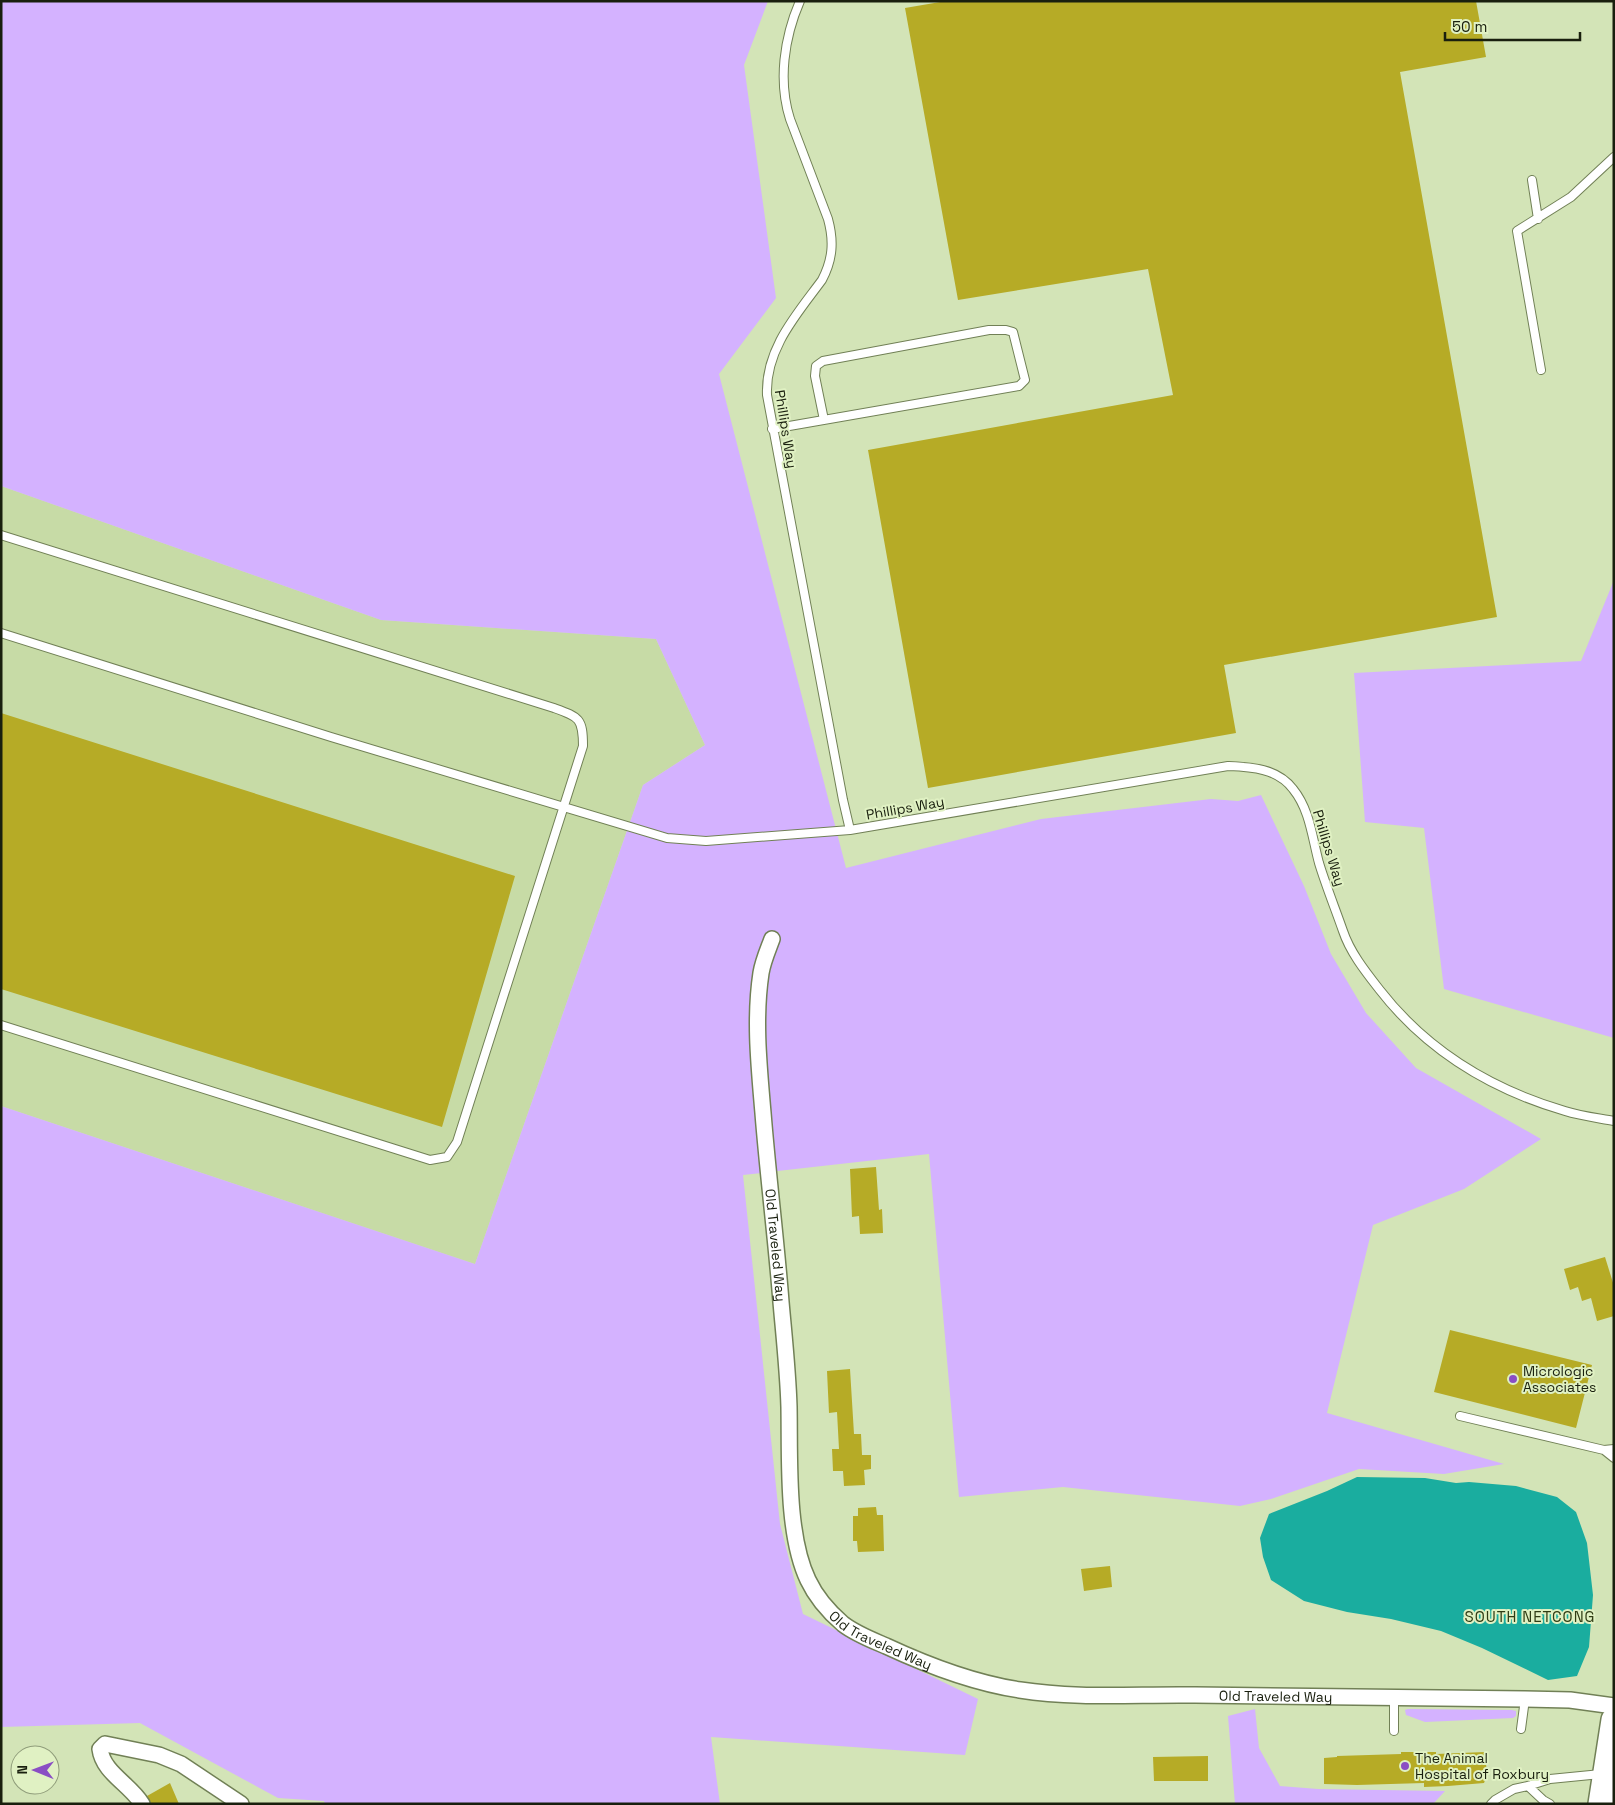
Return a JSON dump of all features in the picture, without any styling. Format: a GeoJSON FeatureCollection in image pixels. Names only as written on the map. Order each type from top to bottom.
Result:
{"type":"FeatureCollection","features":[{"type":"Feature","properties":{"kind":"main road"},"geometry":{"type":"LineString","coordinates":[[1601,1804],[1614,1720]]}},
{"type":"Feature","properties":{"kind":"street","name":"Old Traveled Way"},"geometry":{"type":"LineString","coordinates":[[772,939],[762,969],[757,1018],[767,1165],[785,1345],[789,1403],[790,1482],[794,1526],[801,1564],[807,1579],[823,1603],[843,1624],[856,1633],[903,1654],[995,1686],[1018,1690],[1082,1696],[1145,1694],[1570,1700],[1614,1706]]}},
{"type":"Feature","properties":{"kind":"street"},"geometry":{"type":"LineString","coordinates":[[142,1804],[138,1797],[108,1769],[101,1757],[100,1749],[105,1744],[159,1755],[180,1764],[241,1804]]}},
{"type":"Feature","properties":{"kind":"lane","name":"Phillips Way"},"geometry":{"type":"LineString","coordinates":[[800,1],[788,33],[786,45],[784,76],[786,103],[790,119],[828,218],[833,243],[830,262],[822,280],[784,333],[771,362],[766,383],[772,429],[842,800],[850,830],[1228,766],[1254,767],[1266,770],[1291,786],[1302,802],[1309,820],[1319,862],[1346,938],[1366,972],[1411,1026],[1437,1049],[1468,1070],[1495,1084],[1567,1112],[1614,1121]]}},
{"type":"Feature","properties":{"kind":"lane"},"geometry":{"type":"LineString","coordinates":[[1541,370],[1517,232],[1571,197],[1614,158]]}},
{"type":"Feature","properties":{"kind":"lane"},"geometry":{"type":"LineString","coordinates":[[1532,180],[1538,219]]}},
{"type":"Feature","properties":{"kind":"lane"},"geometry":{"type":"LineString","coordinates":[[772,429],[824,420],[1018,386],[1025,380],[1013,332],[989,330],[823,362],[816,366],[815,376],[824,420]]}},
{"type":"Feature","properties":{"kind":"lane"},"geometry":{"type":"LineString","coordinates":[[1,535],[574,715],[583,727],[583,746],[564,807],[457,1142],[446,1156],[430,1160],[1,1025]]}},
{"type":"Feature","properties":{"kind":"lane"},"geometry":{"type":"LineString","coordinates":[[1,633],[331,737],[667,838],[706,841],[850,830]]}},
{"type":"Feature","properties":{"kind":"lane"},"geometry":{"type":"LineString","coordinates":[[1460,1416],[1604,1450],[1614,1449]]}},
{"type":"Feature","properties":{"kind":"lane"},"geometry":{"type":"LineString","coordinates":[[1604,1450],[1614,1458]]}},
{"type":"Feature","properties":{"kind":"lane"},"geometry":{"type":"LineString","coordinates":[[1394,1698],[1394,1731]]}},
{"type":"Feature","properties":{"kind":"lane"},"geometry":{"type":"LineString","coordinates":[[1521,1729],[1525,1699]]}},
{"type":"Feature","properties":{"kind":"lane"},"geometry":{"type":"LineString","coordinates":[[1491,1804],[1505,1793],[1514,1789],[1550,1779],[1606,1774]]}},
{"type":"Feature","properties":{"kind":"lane"},"geometry":{"type":"LineString","coordinates":[[1528,1786],[1550,1804]]}},
{"type":"Feature","properties":{"kind":"shaded area"},"geometry":{"type":"Polygon","coordinates":[[[1,1],[768,1],[744,65],[776,298],[719,374],[846,868],[1041,819],[1211,799],[1238,801],[1261,795],[1304,886],[1331,954],[1366,1013],[1416,1068],[1541,1139],[1464,1189],[1373,1225],[1327,1413],[1504,1464],[1444,1474],[1359,1469],[1271,1499],[1240,1506],[1063,1487],[959,1497],[929,1154],[743,1175],[780,1524],[803,1614],[978,1699],[965,1755],[711,1737],[720,1804],[325,1804],[324,1801],[278,1798],[140,1723],[1,1727],[1,1106],[475,1264],[643,785],[705,745],[656,639],[381,620],[1,486],[1,1]]]}},
{"type":"Feature","properties":{"kind":"shaded area"},"geometry":{"type":"Polygon","coordinates":[[[1,486],[381,620],[656,639],[705,745],[643,785],[475,1264],[1,1106],[1,486]]]}},
{"type":"Feature","properties":{"kind":"shaded area"},"geometry":{"type":"Polygon","coordinates":[[[1614,580],[1614,1038],[1444,989],[1424,828],[1365,822],[1354,673],[1581,661],[1614,580]]]}},
{"type":"Feature","properties":{"kind":"shaded area"},"geometry":{"type":"Polygon","coordinates":[[[1255,1709],[1259,1748],[1280,1786],[1318,1789],[1445,1791],[1433,1804],[1235,1804],[1228,1716],[1255,1709]]]}},
{"type":"Feature","properties":{"kind":"shaded area"},"geometry":{"type":"Polygon","coordinates":[[[1405,1710],[1512,1710],[1516,1711],[1516,1716],[1513,1718],[1425,1722],[1406,1715],[1405,1710]]]}},
{"type":"Feature","properties":{"kind":"water"},"geometry":{"type":"Polygon","coordinates":[[[1357,1477],[1425,1478],[1456,1483],[1469,1482],[1516,1486],[1557,1497],[1576,1512],[1587,1543],[1593,1595],[1589,1647],[1577,1676],[1548,1680],[1482,1648],[1441,1631],[1391,1619],[1347,1612],[1304,1601],[1271,1580],[1263,1557],[1260,1538],[1269,1514],[1357,1477]]]}},
{"type":"Feature","properties":{"kind":"building"},"geometry":{"type":"Polygon","coordinates":[[[946,1],[1476,1],[1486,57],[1400,72],[1497,617],[1224,665],[1236,733],[928,788],[868,450],[1173,395],[1148,269],[958,300],[905,8],[946,1]]]}},
{"type":"Feature","properties":{"kind":"building"},"geometry":{"type":"Polygon","coordinates":[[[1,713],[515,876],[442,1127],[1,989],[1,713]]]}},
{"type":"Feature","properties":{"kind":"building"},"geometry":{"type":"Polygon","coordinates":[[[876,1167],[879,1210],[882,1209],[883,1233],[860,1234],[859,1216],[852,1217],[850,1169],[876,1167]]]}},
{"type":"Feature","properties":{"kind":"building"},"geometry":{"type":"Polygon","coordinates":[[[1605,1257],[1614,1286],[1614,1316],[1597,1321],[1591,1298],[1582,1301],[1578,1287],[1570,1290],[1564,1269],[1605,1257]]]}},
{"type":"Feature","properties":{"kind":"building","name":"Micrologic Associates"},"geometry":{"type":"Polygon","coordinates":[[[1450,1330],[1592,1365],[1576,1428],[1434,1392],[1450,1330]]]}},
{"type":"Feature","properties":{"kind":"building"},"geometry":{"type":"Polygon","coordinates":[[[850,1369],[854,1434],[861,1434],[862,1455],[871,1455],[871,1469],[864,1470],[865,1485],[844,1486],[843,1471],[833,1471],[832,1449],[839,1449],[837,1412],[829,1413],[827,1371],[850,1369]]]}},
{"type":"Feature","properties":{"kind":"building"},"geometry":{"type":"Polygon","coordinates":[[[876,1507],[877,1515],[883,1515],[884,1551],[858,1552],[857,1541],[853,1541],[853,1516],[858,1516],[858,1508],[876,1507]]]}},
{"type":"Feature","properties":{"kind":"building"},"geometry":{"type":"Polygon","coordinates":[[[1110,1566],[1112,1587],[1084,1591],[1081,1569],[1110,1566]]]}},
{"type":"Feature","properties":{"kind":"building","name":"The Animal Hospital of Roxbury"},"geometry":{"type":"Polygon","coordinates":[[[1401,1752],[1436,1752],[1436,1754],[1485,1752],[1487,1775],[1484,1783],[1448,1786],[1424,1787],[1424,1783],[1324,1784],[1324,1758],[1401,1754],[1401,1752]]]}},
{"type":"Feature","properties":{"kind":"building"},"geometry":{"type":"Polygon","coordinates":[[[1208,1756],[1208,1781],[1154,1781],[1153,1757],[1208,1756]]]}},
{"type":"Feature","properties":{"kind":"building"},"geometry":{"type":"Polygon","coordinates":[[[170,1783],[179,1804],[151,1804],[147,1796],[170,1783]]]}},
{"type":"Feature","properties":{"kind":"place","name":"Micrologic Associates"},"geometry":{"type":"Point","coordinates":[1513,1379]}},
{"type":"Feature","properties":{"kind":"place","name":"The Animal Hospital of Roxbury"},"geometry":{"type":"Point","coordinates":[1405,1766]}},
{"type":"Feature","properties":{"kind":"district","name":"SOUTH NETCONG"},"geometry":{"type":"Point","coordinates":[1530,1617]}}]}
